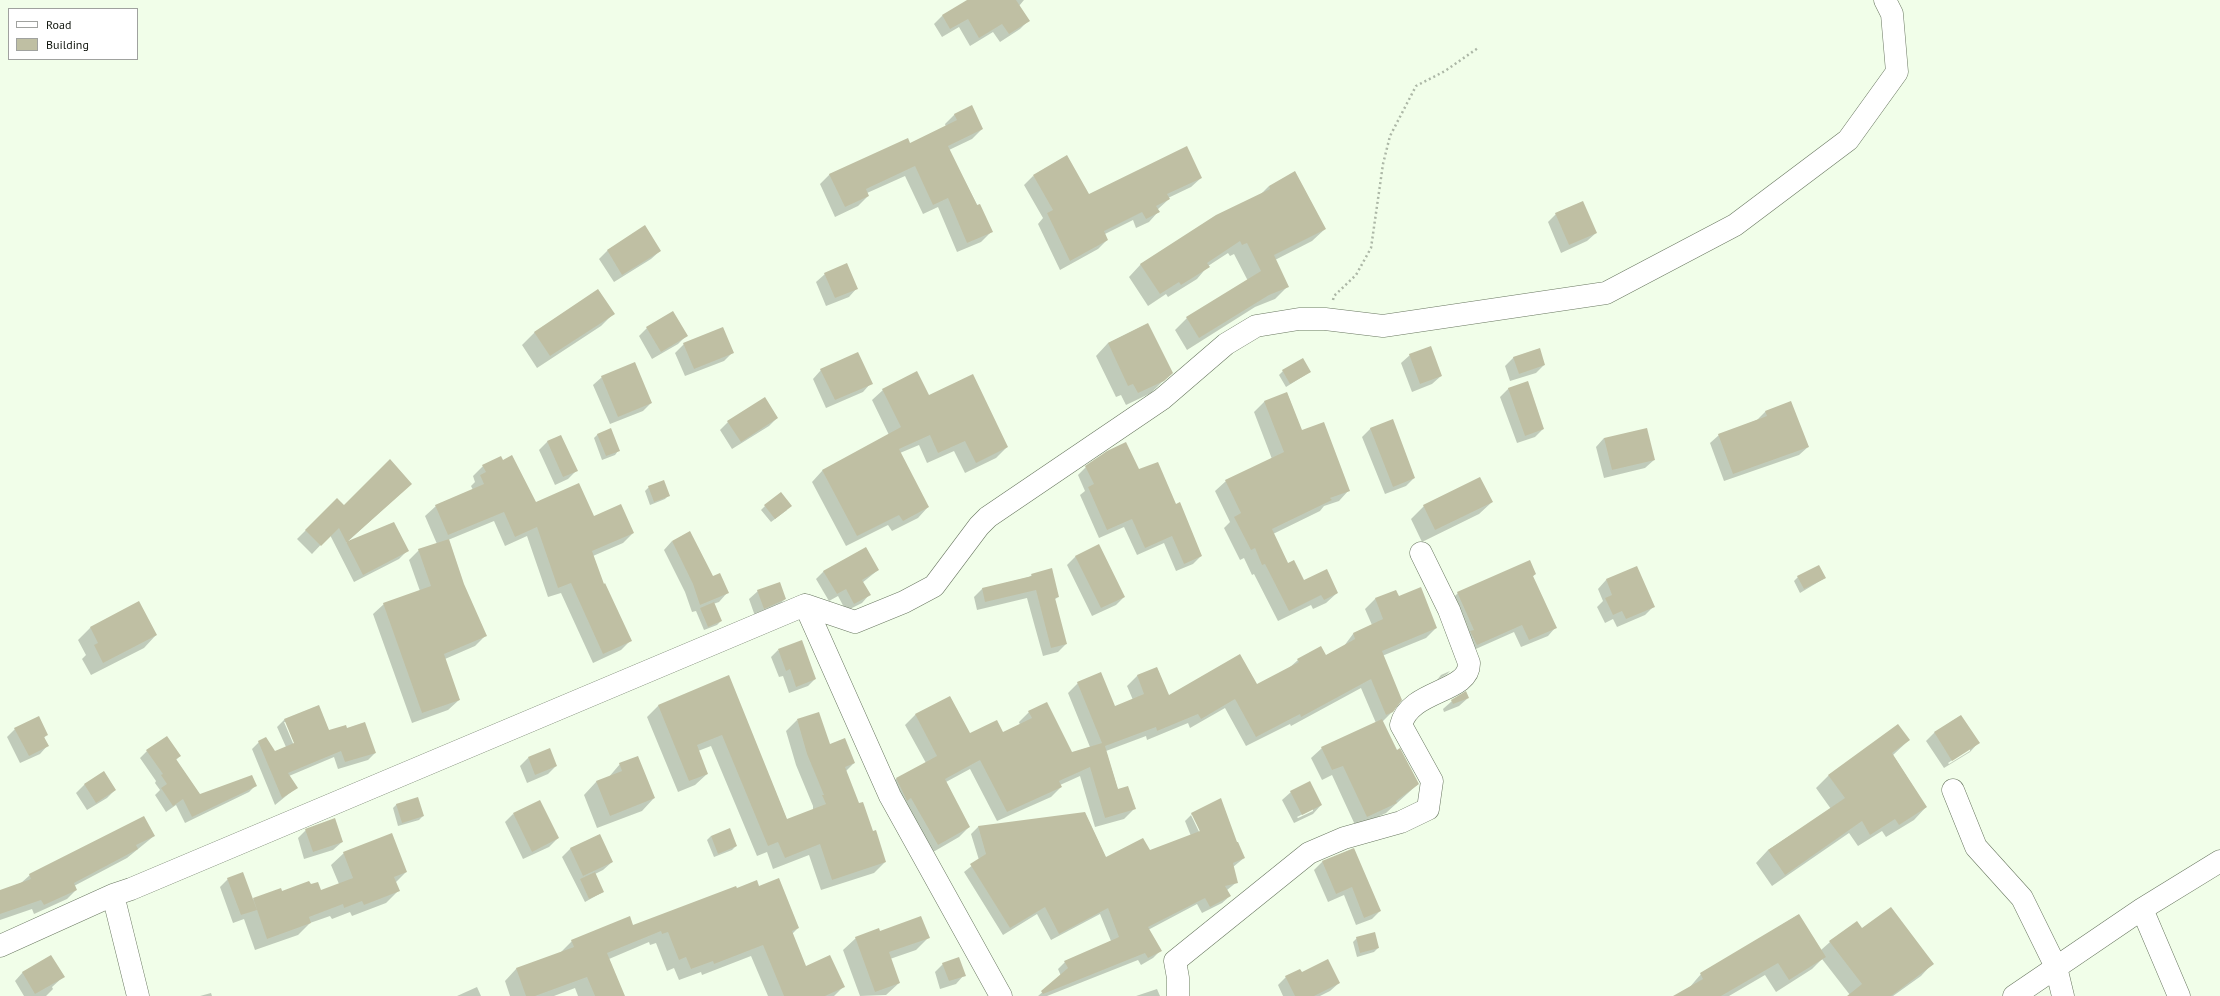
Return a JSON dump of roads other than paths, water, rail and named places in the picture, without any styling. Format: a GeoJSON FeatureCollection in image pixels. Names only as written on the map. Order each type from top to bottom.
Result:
{"type":"FeatureCollection","features":[{"type":"Feature","properties":{"kind":"street"},"geometry":{"type":"LineString","coordinates":[[0,946],[113,895],[138,886],[806,605],[855,622],[904,602],[934,586],[979,526],[988,517],[1162,399],[1226,344],[1256,326],[1298,319],[1325,319],[1383,326],[1606,293],[1735,225],[1848,140],[1897,72],[1892,14],[1886,0]]}},
{"type":"Feature","properties":{"kind":"street"},"geometry":{"type":"LineString","coordinates":[[1178,996],[1178,978],[1175,961],[1309,853],[1344,838],[1401,822],[1428,809],[1432,781],[1400,725],[1403,716],[1410,707],[1463,679],[1469,669],[1469,663],[1449,610],[1421,553]]}},
{"type":"Feature","properties":{"kind":"street"},"geometry":{"type":"LineString","coordinates":[[806,605],[890,796],[1001,996]]}},
{"type":"Feature","properties":{"kind":"street"},"geometry":{"type":"LineString","coordinates":[[1953,790],[1976,847],[2022,898],[2056,967],[2063,996]]}},
{"type":"Feature","properties":{"kind":"street"},"geometry":{"type":"LineString","coordinates":[[2014,996],[2142,909],[2220,861]]}},
{"type":"Feature","properties":{"kind":"street"},"geometry":{"type":"LineString","coordinates":[[113,895],[138,996]]}},
{"type":"Feature","properties":{"kind":"street"},"geometry":{"type":"LineString","coordinates":[[2142,909],[2178,996]]}}]}
